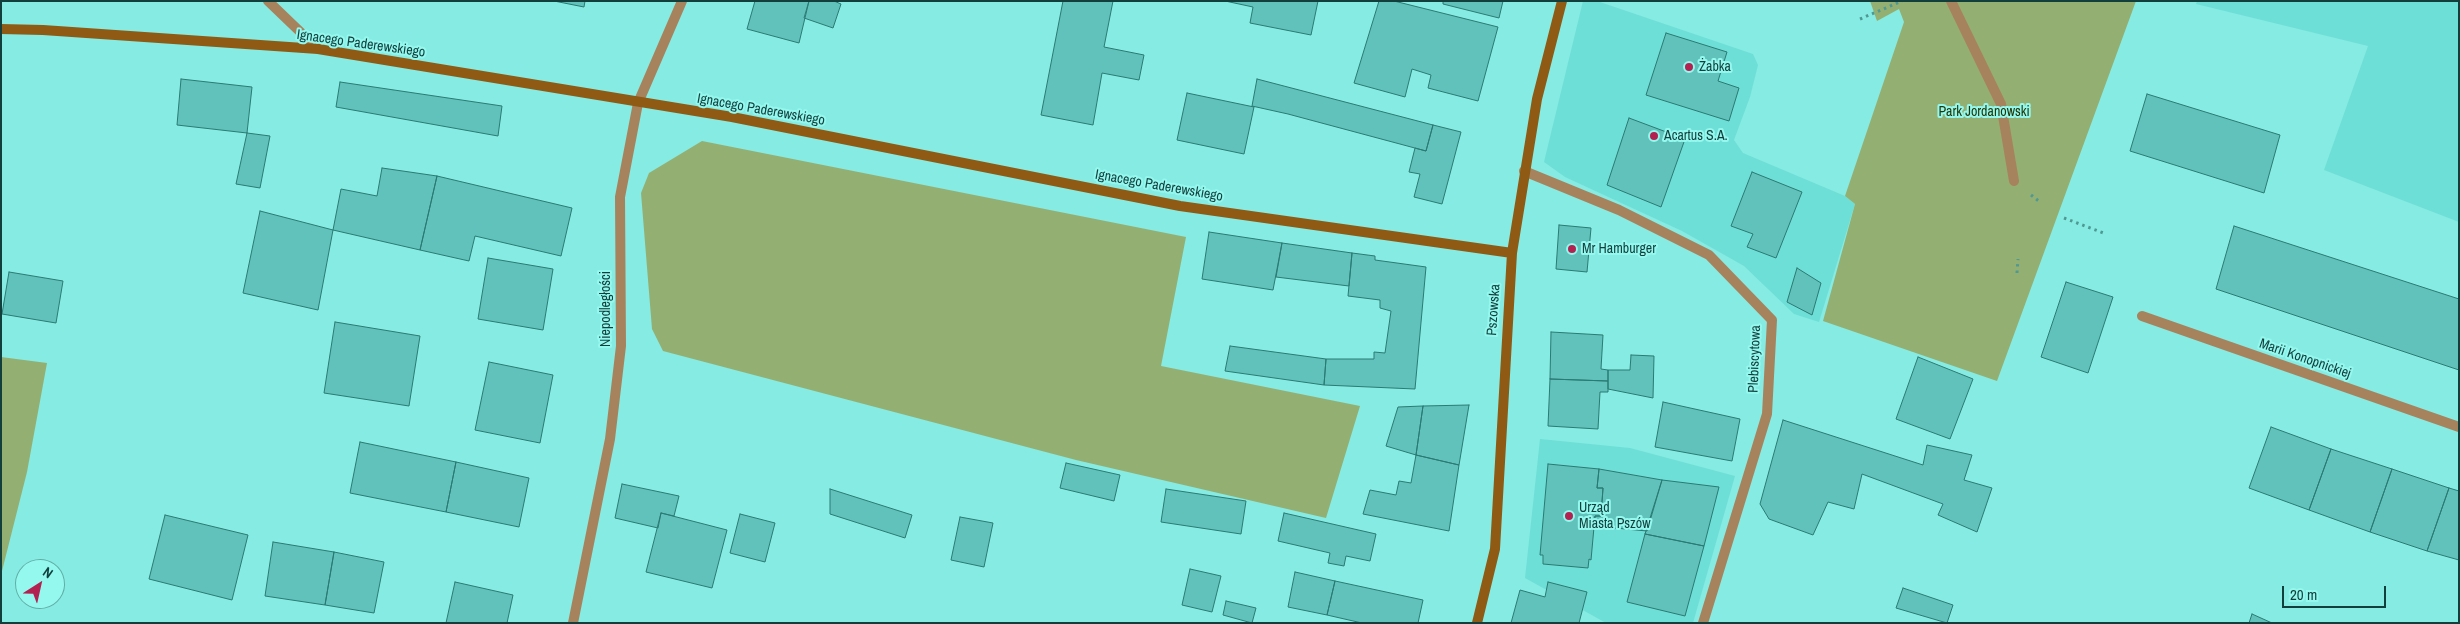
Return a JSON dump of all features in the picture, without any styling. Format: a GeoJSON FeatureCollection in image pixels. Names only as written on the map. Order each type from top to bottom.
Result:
{"type":"FeatureCollection","features":[{"type":"Feature","properties":{"kind":"street"},"geometry":{"type":"LineString","coordinates":[[268,1],[318,50]]}},
{"type":"Feature","properties":{"kind":"street","name":"Niepodległości"},"geometry":{"type":"LineString","coordinates":[[574,623],[610,439],[621,346],[620,198],[638,103],[682,1]]}},
{"type":"Feature","properties":{"kind":"street","name":"Pszowska"},"geometry":{"type":"LineString","coordinates":[[1477,623],[1495,549],[1512,253],[1537,99],[1562,1]]}},
{"type":"Feature","properties":{"kind":"street"},"geometry":{"type":"LineString","coordinates":[[1951,1],[2000,104],[2014,181]]}},
{"type":"Feature","properties":{"kind":"street","name":"Ignacego Paderewskiego"},"geometry":{"type":"LineString","coordinates":[[1,29],[43,30],[318,50],[732,118],[1180,206],[1512,253]]}},
{"type":"Feature","properties":{"kind":"street","name":"Plebiscytowa"},"geometry":{"type":"LineString","coordinates":[[1524,171],[1619,210],[1709,255],[1772,320],[1767,414],[1703,623]]}},
{"type":"Feature","properties":{"kind":"street","name":"Marii Konopnickiej"},"geometry":{"type":"LineString","coordinates":[[2142,316],[2459,427]]}},
{"type":"Feature","properties":{"kind":"path"},"geometry":{"type":"LineString","coordinates":[[1860,19],[1902,1]]}},
{"type":"Feature","properties":{"kind":"path"},"geometry":{"type":"LineString","coordinates":[[2064,218],[2106,234]]}},
{"type":"Feature","properties":{"kind":"path"},"geometry":{"type":"LineString","coordinates":[[2017,272],[2018,259]]}},
{"type":"Feature","properties":{"kind":"shaded area"},"geometry":{"type":"Polygon","coordinates":[[[1583,1],[1597,1],[1753,54],[1758,65],[1750,97],[1734,140],[1743,153],[1845,196],[1855,204],[1819,322],[1794,314],[1744,266],[1682,231],[1565,177],[1544,162],[1583,1]]]}},
{"type":"Feature","properties":{"kind":"shaded area"},"geometry":{"type":"Polygon","coordinates":[[[2197,1],[2459,1],[2459,222],[2324,170],[2368,46],[2196,4],[2197,1]]]}},
{"type":"Feature","properties":{"kind":"shaded area"},"geometry":{"type":"Polygon","coordinates":[[[1540,439],[1630,448],[1735,476],[1693,623],[1606,623],[1525,578],[1540,439]]]}},
{"type":"Feature","properties":{"kind":"green space","name":"Park Jordanowski"},"geometry":{"type":"Polygon","coordinates":[[[1870,1],[2136,1],[1997,381],[1823,321],[1855,204],[1845,196],[1904,22],[1899,9],[1877,21],[1870,1]]]}},
{"type":"Feature","properties":{"kind":"green space"},"geometry":{"type":"Polygon","coordinates":[[[702,141],[1186,237],[1161,366],[1360,406],[1326,518],[1076,460],[663,351],[652,329],[641,193],[649,173],[702,141]]]}},
{"type":"Feature","properties":{"kind":"green space"},"geometry":{"type":"Polygon","coordinates":[[[1,357],[47,363],[27,472],[1,575],[1,357]]]}},
{"type":"Feature","properties":{"kind":"building"},"geometry":{"type":"Polygon","coordinates":[[[554,1],[585,1],[584,7],[554,1]]]}},
{"type":"Feature","properties":{"kind":"building"},"geometry":{"type":"Polygon","coordinates":[[[755,1],[809,1],[799,43],[747,29],[755,1]]]}},
{"type":"Feature","properties":{"kind":"building"},"geometry":{"type":"Polygon","coordinates":[[[809,1],[834,1],[841,4],[833,28],[804,18],[809,1]]]}},
{"type":"Feature","properties":{"kind":"building"},"geometry":{"type":"Polygon","coordinates":[[[1063,1],[1113,1],[1104,47],[1144,55],[1139,80],[1102,73],[1093,125],[1041,115],[1063,1]]]}},
{"type":"Feature","properties":{"kind":"building"},"geometry":{"type":"Polygon","coordinates":[[[1225,1],[1318,1],[1311,35],[1250,23],[1253,7],[1225,1]]]}},
{"type":"Feature","properties":{"kind":"building"},"geometry":{"type":"Polygon","coordinates":[[[1379,1],[1394,1],[1498,27],[1478,101],[1428,88],[1431,75],[1412,69],[1405,97],[1354,83],[1379,1]]]}},
{"type":"Feature","properties":{"kind":"building"},"geometry":{"type":"Polygon","coordinates":[[[1443,1],[1503,1],[1499,18],[1443,4],[1443,1]]]}},
{"type":"Feature","properties":{"kind":"building","name":"Żabka"},"geometry":{"type":"Polygon","coordinates":[[[1666,33],[1727,52],[1718,81],[1739,88],[1729,121],[1646,95],[1666,33]]]}},
{"type":"Feature","properties":{"kind":"building"},"geometry":{"type":"Polygon","coordinates":[[[181,79],[252,87],[247,133],[177,125],[181,79]]]}},
{"type":"Feature","properties":{"kind":"building"},"geometry":{"type":"Polygon","coordinates":[[[1257,79],[1433,125],[1426,151],[1252,106],[1257,79]]]}},
{"type":"Feature","properties":{"kind":"building"},"geometry":{"type":"Polygon","coordinates":[[[340,82],[502,106],[498,136],[336,107],[340,82]]]}},
{"type":"Feature","properties":{"kind":"building"},"geometry":{"type":"Polygon","coordinates":[[[1187,93],[1254,107],[1244,154],[1177,140],[1187,93]]]}},
{"type":"Feature","properties":{"kind":"building"},"geometry":{"type":"Polygon","coordinates":[[[2147,94],[2280,135],[2264,193],[2130,151],[2147,94]]]}},
{"type":"Feature","properties":{"kind":"building"},"geometry":{"type":"Polygon","coordinates":[[[1629,118],[1685,139],[1661,207],[1607,185],[1629,118]]]}},
{"type":"Feature","properties":{"kind":"building"},"geometry":{"type":"Polygon","coordinates":[[[1433,125],[1461,132],[1442,204],[1414,197],[1420,174],[1409,172],[1415,148],[1426,151],[1433,125]]]}},
{"type":"Feature","properties":{"kind":"building"},"geometry":{"type":"Polygon","coordinates":[[[247,133],[270,136],[260,188],[236,184],[247,133]]]}},
{"type":"Feature","properties":{"kind":"building"},"geometry":{"type":"Polygon","coordinates":[[[382,168],[437,176],[420,250],[333,230],[341,189],[377,196],[382,168]]]}},
{"type":"Feature","properties":{"kind":"building"},"geometry":{"type":"Polygon","coordinates":[[[1752,172],[1802,192],[1776,258],[1747,247],[1753,234],[1731,226],[1752,172]]]}},
{"type":"Feature","properties":{"kind":"building"},"geometry":{"type":"Polygon","coordinates":[[[437,176],[572,208],[561,256],[475,236],[469,261],[420,250],[437,176]]]}},
{"type":"Feature","properties":{"kind":"building"},"geometry":{"type":"Polygon","coordinates":[[[260,211],[333,230],[318,310],[243,293],[260,211]]]}},
{"type":"Feature","properties":{"kind":"building"},"geometry":{"type":"Polygon","coordinates":[[[1559,225],[1591,228],[1587,272],[1556,269],[1559,225]]]}},
{"type":"Feature","properties":{"kind":"building"},"geometry":{"type":"Polygon","coordinates":[[[2234,226],[2459,299],[2459,370],[2216,289],[2234,226]]]}},
{"type":"Feature","properties":{"kind":"building"},"geometry":{"type":"Polygon","coordinates":[[[1209,232],[1282,243],[1273,290],[1202,279],[1209,232]]]}},
{"type":"Feature","properties":{"kind":"building"},"geometry":{"type":"Polygon","coordinates":[[[1282,243],[1352,253],[1349,286],[1276,277],[1282,243]]]}},
{"type":"Feature","properties":{"kind":"building"},"geometry":{"type":"Polygon","coordinates":[[[1352,253],[1375,256],[1375,260],[1426,267],[1415,389],[1324,385],[1326,359],[1374,359],[1374,352],[1385,353],[1391,311],[1380,308],[1380,300],[1348,296],[1352,253]]]}},
{"type":"Feature","properties":{"kind":"building"},"geometry":{"type":"Polygon","coordinates":[[[488,258],[553,269],[543,330],[478,319],[488,258]]]}},
{"type":"Feature","properties":{"kind":"building"},"geometry":{"type":"Polygon","coordinates":[[[1797,268],[1821,283],[1812,315],[1787,302],[1797,268]]]}},
{"type":"Feature","properties":{"kind":"building"},"geometry":{"type":"Polygon","coordinates":[[[9,272],[63,281],[56,323],[2,314],[9,272]]]}},
{"type":"Feature","properties":{"kind":"building"},"geometry":{"type":"Polygon","coordinates":[[[2066,282],[2113,297],[2088,373],[2041,357],[2066,282]]]}},
{"type":"Feature","properties":{"kind":"building"},"geometry":{"type":"Polygon","coordinates":[[[335,322],[420,336],[409,406],[324,393],[335,322]]]}},
{"type":"Feature","properties":{"kind":"building"},"geometry":{"type":"Polygon","coordinates":[[[1551,332],[1603,335],[1601,369],[1608,370],[1608,381],[1550,379],[1551,332]]]}},
{"type":"Feature","properties":{"kind":"building"},"geometry":{"type":"Polygon","coordinates":[[[1230,346],[1326,359],[1324,385],[1225,371],[1230,346]]]}},
{"type":"Feature","properties":{"kind":"building"},"geometry":{"type":"Polygon","coordinates":[[[1631,355],[1654,356],[1653,398],[1608,389],[1608,370],[1630,370],[1631,355]]]}},
{"type":"Feature","properties":{"kind":"building"},"geometry":{"type":"Polygon","coordinates":[[[1918,357],[1973,379],[1950,439],[1896,419],[1918,357]]]}},
{"type":"Feature","properties":{"kind":"building"},"geometry":{"type":"Polygon","coordinates":[[[489,362],[553,375],[540,443],[475,430],[489,362]]]}},
{"type":"Feature","properties":{"kind":"building"},"geometry":{"type":"Polygon","coordinates":[[[1550,379],[1608,381],[1608,392],[1600,392],[1598,429],[1548,426],[1550,379]]]}},
{"type":"Feature","properties":{"kind":"building"},"geometry":{"type":"Polygon","coordinates":[[[1663,402],[1740,419],[1732,461],[1655,447],[1663,402]]]}},
{"type":"Feature","properties":{"kind":"building"},"geometry":{"type":"Polygon","coordinates":[[[1469,405],[1459,465],[1416,455],[1423,406],[1469,405]]]}},
{"type":"Feature","properties":{"kind":"building"},"geometry":{"type":"Polygon","coordinates":[[[1423,406],[1416,455],[1386,446],[1398,407],[1423,406]]]}},
{"type":"Feature","properties":{"kind":"building"},"geometry":{"type":"Polygon","coordinates":[[[1783,420],[1923,465],[1927,445],[1972,455],[1964,480],[1992,488],[1977,532],[1938,515],[1943,504],[1862,474],[1854,509],[1828,502],[1813,535],[1769,519],[1760,504],[1783,420]]]}},
{"type":"Feature","properties":{"kind":"building"},"geometry":{"type":"Polygon","coordinates":[[[2271,427],[2331,449],[2309,510],[2249,488],[2271,427]]]}},
{"type":"Feature","properties":{"kind":"building"},"geometry":{"type":"Polygon","coordinates":[[[360,442],[456,462],[446,512],[350,493],[360,442]]]}},
{"type":"Feature","properties":{"kind":"building"},"geometry":{"type":"Polygon","coordinates":[[[2331,449],[2392,469],[2370,532],[2309,510],[2331,449]]]}},
{"type":"Feature","properties":{"kind":"building"},"geometry":{"type":"Polygon","coordinates":[[[1416,455],[1459,465],[1449,531],[1363,514],[1370,490],[1396,495],[1399,481],[1411,483],[1416,455]]]}},
{"type":"Feature","properties":{"kind":"building"},"geometry":{"type":"Polygon","coordinates":[[[456,462],[529,478],[519,527],[446,512],[456,462]]]}},
{"type":"Feature","properties":{"kind":"building"},"geometry":{"type":"Polygon","coordinates":[[[1066,463],[1120,475],[1114,501],[1060,488],[1066,463]]]}},
{"type":"Feature","properties":{"kind":"building","name":"Urząd Miasta Pszów"},"geometry":{"type":"Polygon","coordinates":[[[1548,464],[1599,469],[1597,488],[1603,488],[1601,516],[1595,516],[1591,560],[1589,559],[1588,568],[1543,564],[1543,555],[1540,555],[1548,464]]]}},
{"type":"Feature","properties":{"kind":"building"},"geometry":{"type":"Polygon","coordinates":[[[1599,469],[1662,480],[1647,531],[1594,526],[1595,516],[1601,516],[1603,488],[1597,488],[1599,469]]]}},
{"type":"Feature","properties":{"kind":"building"},"geometry":{"type":"Polygon","coordinates":[[[2392,469],[2449,488],[2427,551],[2370,532],[2392,469]]]}},
{"type":"Feature","properties":{"kind":"building"},"geometry":{"type":"Polygon","coordinates":[[[1662,480],[1719,487],[1704,546],[1645,534],[1662,480]]]}},
{"type":"Feature","properties":{"kind":"building"},"geometry":{"type":"Polygon","coordinates":[[[622,484],[679,496],[674,516],[661,513],[658,528],[615,518],[622,484]]]}},
{"type":"Feature","properties":{"kind":"building"},"geometry":{"type":"Polygon","coordinates":[[[2449,488],[2459,491],[2459,560],[2427,551],[2449,488]]]}},
{"type":"Feature","properties":{"kind":"building"},"geometry":{"type":"Polygon","coordinates":[[[830,489],[912,515],[905,538],[830,514],[830,489]]]}},
{"type":"Feature","properties":{"kind":"building"},"geometry":{"type":"Polygon","coordinates":[[[1166,489],[1246,501],[1241,534],[1161,522],[1166,489]]]}},
{"type":"Feature","properties":{"kind":"building"},"geometry":{"type":"Polygon","coordinates":[[[661,513],[727,530],[712,588],[646,572],[661,513]]]}},
{"type":"Feature","properties":{"kind":"building"},"geometry":{"type":"Polygon","coordinates":[[[1284,513],[1376,534],[1370,561],[1346,556],[1344,566],[1328,563],[1330,553],[1278,541],[1284,513]]]}},
{"type":"Feature","properties":{"kind":"building"},"geometry":{"type":"Polygon","coordinates":[[[740,514],[775,523],[765,562],[730,553],[740,514]]]}},
{"type":"Feature","properties":{"kind":"building"},"geometry":{"type":"Polygon","coordinates":[[[165,515],[248,535],[232,600],[149,579],[165,515]]]}},
{"type":"Feature","properties":{"kind":"building"},"geometry":{"type":"Polygon","coordinates":[[[960,517],[993,523],[984,567],[951,560],[960,517]]]}},
{"type":"Feature","properties":{"kind":"building"},"geometry":{"type":"Polygon","coordinates":[[[1645,534],[1704,546],[1685,616],[1627,602],[1645,534]]]}},
{"type":"Feature","properties":{"kind":"building"},"geometry":{"type":"Polygon","coordinates":[[[273,542],[334,552],[325,605],[265,596],[273,542]]]}},
{"type":"Feature","properties":{"kind":"building"},"geometry":{"type":"Polygon","coordinates":[[[334,552],[384,562],[374,613],[325,605],[334,552]]]}},
{"type":"Feature","properties":{"kind":"building"},"geometry":{"type":"Polygon","coordinates":[[[1190,569],[1221,576],[1212,612],[1182,605],[1190,569]]]}},
{"type":"Feature","properties":{"kind":"building"},"geometry":{"type":"Polygon","coordinates":[[[1295,572],[1335,581],[1327,615],[1288,607],[1295,572]]]}},
{"type":"Feature","properties":{"kind":"building"},"geometry":{"type":"Polygon","coordinates":[[[1335,581],[1423,600],[1418,623],[1362,623],[1327,615],[1335,581]]]}},
{"type":"Feature","properties":{"kind":"building"},"geometry":{"type":"Polygon","coordinates":[[[455,582],[513,595],[507,623],[446,623],[455,582]]]}},
{"type":"Feature","properties":{"kind":"building"},"geometry":{"type":"Polygon","coordinates":[[[1548,582],[1587,592],[1579,623],[1511,623],[1520,590],[1545,597],[1548,582]]]}},
{"type":"Feature","properties":{"kind":"building"},"geometry":{"type":"Polygon","coordinates":[[[1903,588],[1953,605],[1947,623],[1896,608],[1903,588]]]}},
{"type":"Feature","properties":{"kind":"building"},"geometry":{"type":"Polygon","coordinates":[[[1226,601],[1256,608],[1252,623],[1223,615],[1226,601]]]}},
{"type":"Feature","properties":{"kind":"building"},"geometry":{"type":"Polygon","coordinates":[[[2252,614],[2272,623],[2249,623],[2252,614]]]}},
{"type":"Feature","properties":{"kind":"place","name":"Żabka"},"geometry":{"type":"Point","coordinates":[1689,67]}},
{"type":"Feature","properties":{"kind":"place","name":"Acartus S.A."},"geometry":{"type":"Point","coordinates":[1654,136]}},
{"type":"Feature","properties":{"kind":"place","name":"Mr Hamburger"},"geometry":{"type":"Point","coordinates":[1572,249]}},
{"type":"Feature","properties":{"kind":"place","name":"Urząd Miasta Pszów"},"geometry":{"type":"Point","coordinates":[1569,516]}}]}
